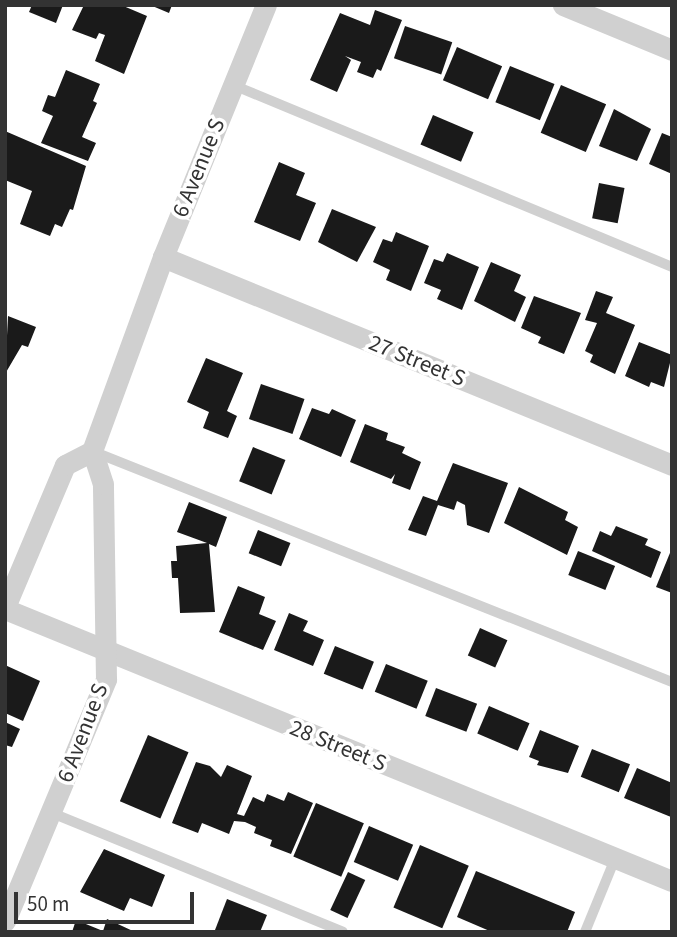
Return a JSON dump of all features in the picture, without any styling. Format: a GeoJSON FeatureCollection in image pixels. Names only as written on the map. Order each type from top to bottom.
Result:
{"type":"FeatureCollection","features":[{"type":"Feature","properties":{"kind":"street","name":"6 Avenue S"},"geometry":{"type":"LineString","coordinates":[[5,921],[106,678],[103,484],[92,451],[163,257],[265,5]]}},
{"type":"Feature","properties":{"kind":"street"},"geometry":{"type":"LineString","coordinates":[[563,5],[672,50]]}},
{"type":"Feature","properties":{"kind":"street","name":"27 Street S"},"geometry":{"type":"LineString","coordinates":[[163,257],[672,465]]}},
{"type":"Feature","properties":{"kind":"street"},"geometry":{"type":"LineString","coordinates":[[5,608],[65,465],[92,451]]}},
{"type":"Feature","properties":{"kind":"street","name":"28 Street S"},"geometry":{"type":"LineString","coordinates":[[5,608],[672,881]]}},
{"type":"Feature","properties":{"kind":"lane"},"geometry":{"type":"LineString","coordinates":[[233,85],[672,267]]}},
{"type":"Feature","properties":{"kind":"lane"},"geometry":{"type":"LineString","coordinates":[[92,451],[672,682]]}},
{"type":"Feature","properties":{"kind":"lane"},"geometry":{"type":"LineString","coordinates":[[52,813],[343,932]]}},
{"type":"Feature","properties":{"kind":"lane"},"geometry":{"type":"LineString","coordinates":[[585,932],[615,859]]}},
{"type":"Feature","properties":{"kind":"building"},"geometry":{"type":"Polygon","coordinates":[[[32,5],[63,5],[56,23],[29,12],[32,5]]]}},
{"type":"Feature","properties":{"kind":"building"},"geometry":{"type":"Polygon","coordinates":[[[84,5],[121,5],[147,16],[124,74],[95,61],[105,35],[99,33],[96,39],[72,30],[84,5]]]}},
{"type":"Feature","properties":{"kind":"building"},"geometry":{"type":"Polygon","coordinates":[[[150,5],[172,5],[169,13],[150,5]]]}},
{"type":"Feature","properties":{"kind":"building"},"geometry":{"type":"Polygon","coordinates":[[[375,10],[402,20],[381,71],[377,69],[373,78],[357,72],[361,62],[345,56],[351,60],[337,92],[310,80],[340,13],[370,25],[375,10]]]}},
{"type":"Feature","properties":{"kind":"building"},"geometry":{"type":"Polygon","coordinates":[[[405,26],[452,42],[441,74],[394,58],[405,26]]]}},
{"type":"Feature","properties":{"kind":"building"},"geometry":{"type":"Polygon","coordinates":[[[457,47],[502,66],[488,99],[443,80],[457,47]]]}},
{"type":"Feature","properties":{"kind":"building"},"geometry":{"type":"Polygon","coordinates":[[[510,66],[555,84],[540,120],[495,102],[510,66]]]}},
{"type":"Feature","properties":{"kind":"building"},"geometry":{"type":"Polygon","coordinates":[[[66,70],[100,84],[93,101],[97,103],[82,137],[96,143],[88,161],[41,143],[53,116],[42,111],[48,95],[55,97],[66,70]]]}},
{"type":"Feature","properties":{"kind":"building"},"geometry":{"type":"Polygon","coordinates":[[[561,85],[606,104],[586,152],[541,133],[561,85]]]}},
{"type":"Feature","properties":{"kind":"building"},"geometry":{"type":"Polygon","coordinates":[[[614,109],[651,129],[637,161],[599,146],[614,109]]]}},
{"type":"Feature","properties":{"kind":"building"},"geometry":{"type":"Polygon","coordinates":[[[433,115],[474,132],[461,162],[420,144],[433,115]]]}},
{"type":"Feature","properties":{"kind":"building"},"geometry":{"type":"Polygon","coordinates":[[[5,131],[86,166],[73,210],[70,209],[62,227],[55,224],[50,236],[20,224],[32,191],[5,180],[5,131]]]}},
{"type":"Feature","properties":{"kind":"building"},"geometry":{"type":"Polygon","coordinates":[[[662,133],[672,137],[672,174],[649,164],[662,133]]]}},
{"type":"Feature","properties":{"kind":"building"},"geometry":{"type":"Polygon","coordinates":[[[279,162],[305,173],[296,195],[316,203],[300,241],[254,222],[279,162]]]}},
{"type":"Feature","properties":{"kind":"building"},"geometry":{"type":"Polygon","coordinates":[[[599,183],[625,188],[618,223],[592,218],[599,183]]]}},
{"type":"Feature","properties":{"kind":"building"},"geometry":{"type":"Polygon","coordinates":[[[332,209],[376,227],[357,262],[318,242],[332,209]]]}},
{"type":"Feature","properties":{"kind":"building"},"geometry":{"type":"Polygon","coordinates":[[[396,232],[429,246],[411,291],[386,280],[390,270],[373,262],[383,239],[392,242],[396,232]]]}},
{"type":"Feature","properties":{"kind":"building"},"geometry":{"type":"Polygon","coordinates":[[[447,253],[479,267],[462,310],[437,299],[441,290],[424,283],[434,259],[443,262],[447,253]]]}},
{"type":"Feature","properties":{"kind":"building"},"geometry":{"type":"Polygon","coordinates":[[[491,262],[521,275],[514,291],[526,297],[515,322],[474,301],[491,262]]]}},
{"type":"Feature","properties":{"kind":"building"},"geometry":{"type":"Polygon","coordinates":[[[596,291],[613,297],[606,313],[635,325],[615,374],[590,362],[593,355],[585,351],[597,323],[585,320],[596,291]]]}},
{"type":"Feature","properties":{"kind":"building"},"geometry":{"type":"Polygon","coordinates":[[[534,296],[581,313],[564,354],[538,343],[541,337],[521,328],[534,296]]]}},
{"type":"Feature","properties":{"kind":"building"},"geometry":{"type":"Polygon","coordinates":[[[8,316],[36,327],[28,347],[22,345],[5,374],[8,316]]]}},
{"type":"Feature","properties":{"kind":"building"},"geometry":{"type":"Polygon","coordinates":[[[639,342],[672,355],[664,387],[651,382],[649,387],[625,376],[639,342]]]}},
{"type":"Feature","properties":{"kind":"building"},"geometry":{"type":"Polygon","coordinates":[[[206,358],[243,373],[227,411],[237,416],[228,438],[203,428],[209,412],[187,402],[206,358]]]}},
{"type":"Feature","properties":{"kind":"building"},"geometry":{"type":"Polygon","coordinates":[[[261,384],[304,399],[292,434],[249,419],[261,384]]]}},
{"type":"Feature","properties":{"kind":"building"},"geometry":{"type":"Polygon","coordinates":[[[312,408],[329,414],[332,409],[356,420],[341,457],[299,439],[312,408]]]}},
{"type":"Feature","properties":{"kind":"building"},"geometry":{"type":"Polygon","coordinates":[[[365,424],[388,433],[386,440],[405,447],[402,453],[421,462],[410,490],[392,483],[395,474],[391,479],[350,462],[365,424]]]}},
{"type":"Feature","properties":{"kind":"building"},"geometry":{"type":"Polygon","coordinates":[[[253,447],[285,460],[272,494],[239,481],[253,447]]]}},
{"type":"Feature","properties":{"kind":"building"},"geometry":{"type":"Polygon","coordinates":[[[453,463],[508,483],[489,533],[467,525],[465,505],[457,501],[454,510],[438,505],[426,536],[408,530],[423,496],[437,501],[453,463]]]}},
{"type":"Feature","properties":{"kind":"building"},"geometry":{"type":"Polygon","coordinates":[[[519,487],[568,512],[565,520],[578,527],[567,555],[504,523],[519,487]]]}},
{"type":"Feature","properties":{"kind":"building"},"geometry":{"type":"Polygon","coordinates":[[[189,502],[227,517],[216,547],[209,544],[215,612],[180,613],[178,578],[172,578],[171,561],[177,561],[176,546],[207,543],[177,532],[189,502]]]}},
{"type":"Feature","properties":{"kind":"building"},"geometry":{"type":"Polygon","coordinates":[[[616,526],[648,539],[645,545],[661,552],[651,578],[592,551],[600,531],[611,536],[616,526]]]}},
{"type":"Feature","properties":{"kind":"building"},"geometry":{"type":"Polygon","coordinates":[[[258,530],[290,543],[281,566],[249,553],[258,530]]]}},
{"type":"Feature","properties":{"kind":"building"},"geometry":{"type":"Polygon","coordinates":[[[672,548],[672,593],[656,587],[672,548]]]}},
{"type":"Feature","properties":{"kind":"building"},"geometry":{"type":"Polygon","coordinates":[[[578,551],[615,566],[605,590],[568,575],[578,551]]]}},
{"type":"Feature","properties":{"kind":"building"},"geometry":{"type":"Polygon","coordinates":[[[238,586],[265,597],[259,614],[276,621],[263,650],[219,632],[238,586]]]}},
{"type":"Feature","properties":{"kind":"building"},"geometry":{"type":"Polygon","coordinates":[[[289,613],[308,621],[303,631],[324,640],[313,666],[274,650],[289,613]]]}},
{"type":"Feature","properties":{"kind":"building"},"geometry":{"type":"Polygon","coordinates":[[[480,628],[507,640],[495,668],[468,655],[480,628]]]}},
{"type":"Feature","properties":{"kind":"building"},"geometry":{"type":"Polygon","coordinates":[[[335,646],[374,662],[363,690],[324,674],[335,646]]]}},
{"type":"Feature","properties":{"kind":"building"},"geometry":{"type":"Polygon","coordinates":[[[386,664],[428,681],[416,709],[375,692],[386,664]]]}},
{"type":"Feature","properties":{"kind":"building"},"geometry":{"type":"Polygon","coordinates":[[[5,665],[40,681],[23,721],[5,713],[5,665]]]}},
{"type":"Feature","properties":{"kind":"building"},"geometry":{"type":"Polygon","coordinates":[[[436,688],[477,704],[466,732],[425,716],[436,688]]]}},
{"type":"Feature","properties":{"kind":"building"},"geometry":{"type":"Polygon","coordinates":[[[489,706],[530,723],[518,751],[477,734],[489,706]]]}},
{"type":"Feature","properties":{"kind":"building"},"geometry":{"type":"Polygon","coordinates":[[[5,722],[20,729],[12,747],[5,745],[5,722]]]}},
{"type":"Feature","properties":{"kind":"building"},"geometry":{"type":"Polygon","coordinates":[[[540,730],[579,746],[568,773],[537,765],[539,761],[529,757],[540,730]]]}},
{"type":"Feature","properties":{"kind":"building"},"geometry":{"type":"Polygon","coordinates":[[[148,735],[189,752],[160,818],[120,801],[148,735]]]}},
{"type":"Feature","properties":{"kind":"building"},"geometry":{"type":"Polygon","coordinates":[[[592,749],[630,764],[619,792],[581,777],[592,749]]]}},
{"type":"Feature","properties":{"kind":"building"},"geometry":{"type":"Polygon","coordinates":[[[196,762],[210,766],[221,777],[227,765],[252,776],[237,814],[244,816],[253,797],[264,802],[267,794],[284,801],[288,792],[313,803],[291,854],[270,846],[272,840],[254,833],[256,827],[245,822],[234,821],[229,834],[202,823],[198,833],[172,823],[196,762]]]}},
{"type":"Feature","properties":{"kind":"building"},"geometry":{"type":"Polygon","coordinates":[[[637,768],[672,783],[671,817],[624,798],[637,768]]]}},
{"type":"Feature","properties":{"kind":"building"},"geometry":{"type":"Polygon","coordinates":[[[316,803],[364,823],[341,877],[293,856],[316,803]]]}},
{"type":"Feature","properties":{"kind":"building"},"geometry":{"type":"Polygon","coordinates":[[[369,826],[413,845],[398,881],[354,862],[369,826]]]}},
{"type":"Feature","properties":{"kind":"building"},"geometry":{"type":"Polygon","coordinates":[[[420,845],[469,866],[442,928],[393,908],[420,845]]]}},
{"type":"Feature","properties":{"kind":"building"},"geometry":{"type":"Polygon","coordinates":[[[104,849],[165,875],[152,907],[130,898],[124,911],[80,892],[104,849]]]}},
{"type":"Feature","properties":{"kind":"building"},"geometry":{"type":"Polygon","coordinates":[[[476,871],[575,912],[567,932],[492,932],[457,917],[476,871]]]}},
{"type":"Feature","properties":{"kind":"building"},"geometry":{"type":"Polygon","coordinates":[[[348,872],[365,880],[347,918],[330,910],[348,872]]]}},
{"type":"Feature","properties":{"kind":"building"},"geometry":{"type":"Polygon","coordinates":[[[227,899],[267,915],[260,932],[215,930],[227,899]]]}},
{"type":"Feature","properties":{"kind":"building"},"geometry":{"type":"Polygon","coordinates":[[[107,919],[135,932],[72,932],[76,920],[103,931],[107,919]]]}}]}
